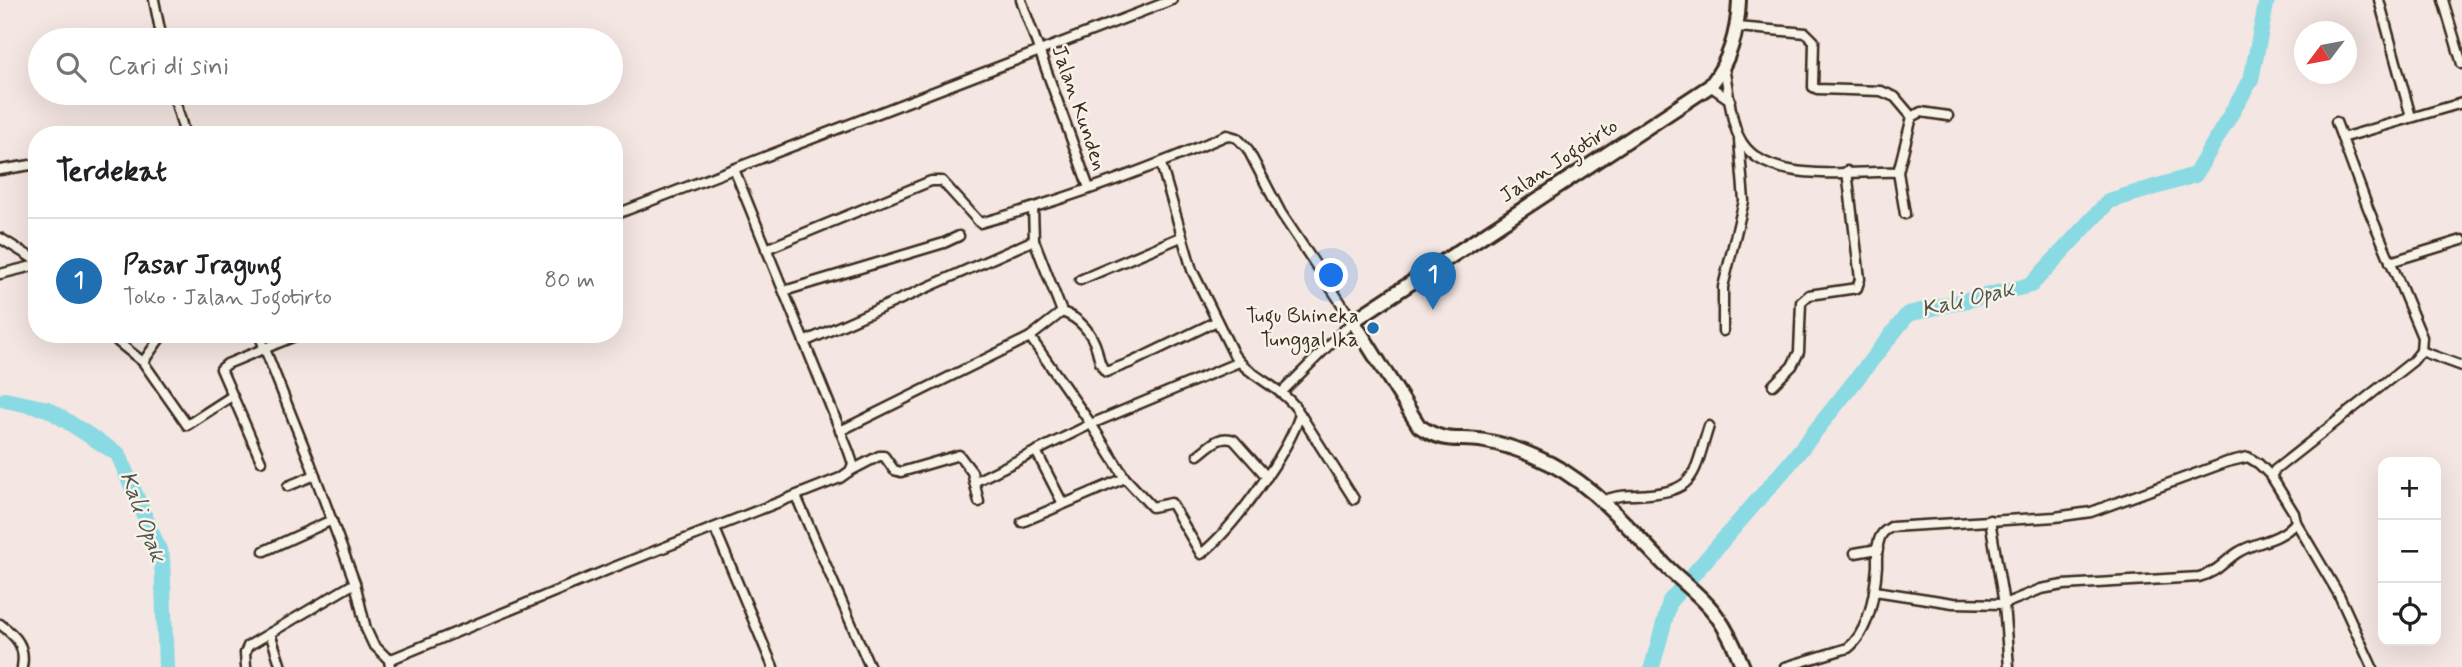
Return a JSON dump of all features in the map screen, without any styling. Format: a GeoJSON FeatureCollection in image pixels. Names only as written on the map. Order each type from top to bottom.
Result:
{"type":"FeatureCollection","features":[{"type":"Feature","properties":{"kind":"street"},"geometry":{"type":"LineString","coordinates":[[154,0],[160,28]]}},
{"type":"Feature","properties":{"kind":"street","name":"Jalan Kunden"},"geometry":{"type":"LineString","coordinates":[[1021,0],[1088,188]]}},
{"type":"Feature","properties":{"kind":"street"},"geometry":{"type":"LineString","coordinates":[[623,212],[1172,0]]}},
{"type":"Feature","properties":{"kind":"street","name":"Jalan Jogotirto"},"geometry":{"type":"LineString","coordinates":[[1353,321],[1710,86],[1723,64],[1738,27],[1739,0]]}},
{"type":"Feature","properties":{"kind":"street"},"geometry":{"type":"LineString","coordinates":[[2379,0],[2411,117]]}},
{"type":"Feature","properties":{"kind":"street"},"geometry":{"type":"LineString","coordinates":[[2443,0],[2458,34],[2462,64]]}},
{"type":"Feature","properties":{"kind":"street"},"geometry":{"type":"LineString","coordinates":[[1738,27],[1806,33],[1814,41],[1814,87],[1881,91],[1895,97],[1912,117]]}},
{"type":"Feature","properties":{"kind":"street"},"geometry":{"type":"LineString","coordinates":[[1723,64],[1739,137],[1744,201],[1723,287],[1723,331]]}},
{"type":"Feature","properties":{"kind":"street"},"geometry":{"type":"LineString","coordinates":[[1710,86],[1730,100]]}},
{"type":"Feature","properties":{"kind":"street"},"geometry":{"type":"LineString","coordinates":[[2342,138],[2462,103]]}},
{"type":"Feature","properties":{"kind":"street"},"geometry":{"type":"LineString","coordinates":[[176,105],[182,126]]}},
{"type":"Feature","properties":{"kind":"street"},"geometry":{"type":"LineString","coordinates":[[1905,214],[1898,172],[1912,117],[1921,111],[1948,116]]}},
{"type":"Feature","properties":{"kind":"street"},"geometry":{"type":"LineString","coordinates":[[2271,476],[2285,460],[2413,361],[2421,351],[2421,337],[2336,122]]}},
{"type":"Feature","properties":{"kind":"street"},"geometry":{"type":"LineString","coordinates":[[766,249],[931,181],[943,181],[980,223],[1033,208],[1161,164],[1227,135],[1237,138],[1247,148],[1286,221],[1419,426],[1433,436],[1482,441],[1538,458],[1568,473],[1603,501],[1703,600],[1725,628],[1743,667]]}},
{"type":"Feature","properties":{"kind":"street"},"geometry":{"type":"LineString","coordinates":[[1739,137],[1752,157],[1779,169],[1797,172],[1898,172]]}},
{"type":"Feature","properties":{"kind":"street"},"geometry":{"type":"LineString","coordinates":[[1161,164],[1192,270],[1239,362],[1281,393],[1300,414],[1354,499]]}},
{"type":"Feature","properties":{"kind":"street"},"geometry":{"type":"LineString","coordinates":[[0,170],[28,165]]}},
{"type":"Feature","properties":{"kind":"street"},"geometry":{"type":"LineString","coordinates":[[734,169],[853,464],[850,471]]}},
{"type":"Feature","properties":{"kind":"street"},"geometry":{"type":"LineString","coordinates":[[1773,385],[1792,366],[1799,352],[1801,302],[1809,295],[1857,288],[1860,279],[1847,171]]}},
{"type":"Feature","properties":{"kind":"street"},"geometry":{"type":"LineString","coordinates":[[1033,208],[1034,240],[1062,312],[1080,322],[1088,331],[1094,341],[1101,367],[1106,372],[1217,321]]}},
{"type":"Feature","properties":{"kind":"street"},"geometry":{"type":"LineString","coordinates":[[784,292],[959,236]]}},
{"type":"Feature","properties":{"kind":"street"},"geometry":{"type":"LineString","coordinates":[[1080,280],[1181,237]]}},
{"type":"Feature","properties":{"kind":"street"},"geometry":{"type":"LineString","coordinates":[[0,238],[28,257]]}},
{"type":"Feature","properties":{"kind":"street"},"geometry":{"type":"LineString","coordinates":[[804,342],[1034,240]]}},
{"type":"Feature","properties":{"kind":"street"},"geometry":{"type":"LineString","coordinates":[[2390,262],[2462,240]]}},
{"type":"Feature","properties":{"kind":"street"},"geometry":{"type":"LineString","coordinates":[[0,248],[11,245]]}},
{"type":"Feature","properties":{"kind":"street"},"geometry":{"type":"LineString","coordinates":[[0,274],[28,266]]}},
{"type":"Feature","properties":{"kind":"street"},"geometry":{"type":"LineString","coordinates":[[840,431],[1030,337],[1062,312]]}},
{"type":"Feature","properties":{"kind":"street"},"geometry":{"type":"LineString","coordinates":[[1281,393],[1353,321]]}},
{"type":"Feature","properties":{"kind":"street"},"geometry":{"type":"LineString","coordinates":[[1030,337],[1125,478],[1152,507],[1171,503],[1201,554],[1213,544],[1267,477],[1300,414]]}},
{"type":"Feature","properties":{"kind":"street"},"geometry":{"type":"LineString","coordinates":[[118,343],[143,362],[187,425],[232,396]]}},
{"type":"Feature","properties":{"kind":"street"},"geometry":{"type":"LineString","coordinates":[[143,362],[157,343]]}},
{"type":"Feature","properties":{"kind":"street"},"geometry":{"type":"LineString","coordinates":[[262,343],[355,583],[366,629],[373,644],[390,664],[617,566],[840,478],[879,456],[884,456],[894,470],[901,472],[959,455],[972,472],[979,502]]}},
{"type":"Feature","properties":{"kind":"street"},"geometry":{"type":"LineString","coordinates":[[261,461],[221,372],[222,367],[277,343]]}},
{"type":"Feature","properties":{"kind":"street"},"geometry":{"type":"LineString","coordinates":[[2421,351],[2462,366]]}},
{"type":"Feature","properties":{"kind":"street"},"geometry":{"type":"LineString","coordinates":[[974,482],[1091,424],[1239,362]]}},
{"type":"Feature","properties":{"kind":"street"},"geometry":{"type":"LineString","coordinates":[[1603,501],[1612,497],[1667,493],[1680,487],[1694,473],[1709,426]]}},
{"type":"Feature","properties":{"kind":"street"},"geometry":{"type":"LineString","coordinates":[[1198,455],[1222,437],[1228,437],[1234,440],[1267,477]]}},
{"type":"Feature","properties":{"kind":"street"},"geometry":{"type":"LineString","coordinates":[[1036,451],[1063,504]]}},
{"type":"Feature","properties":{"kind":"street"},"geometry":{"type":"LineString","coordinates":[[1784,667],[1848,648],[1855,643],[1875,592],[1878,549],[1882,534],[1891,527],[2055,517],[2091,512],[2248,457],[2271,476],[2294,513],[2296,522],[2339,595],[2372,667]]}},
{"type":"Feature","properties":{"kind":"street"},"geometry":{"type":"LineString","coordinates":[[288,486],[315,475]]}},
{"type":"Feature","properties":{"kind":"street"},"geometry":{"type":"LineString","coordinates":[[1022,522],[1125,478]]}},
{"type":"Feature","properties":{"kind":"street"},"geometry":{"type":"LineString","coordinates":[[796,496],[870,667]]}},
{"type":"Feature","properties":{"kind":"street"},"geometry":{"type":"LineString","coordinates":[[264,551],[332,520]]}},
{"type":"Feature","properties":{"kind":"street"},"geometry":{"type":"LineString","coordinates":[[1990,520],[2004,604],[2008,667]]}},
{"type":"Feature","properties":{"kind":"street"},"geometry":{"type":"LineString","coordinates":[[1875,592],[1953,603],[2004,604],[2041,589],[2063,585],[2199,577],[2213,573],[2237,553],[2274,539],[2296,522]]}},
{"type":"Feature","properties":{"kind":"street"},"geometry":{"type":"LineString","coordinates":[[715,529],[773,667]]}},
{"type":"Feature","properties":{"kind":"street"},"geometry":{"type":"LineString","coordinates":[[1855,553],[1878,549]]}},
{"type":"Feature","properties":{"kind":"street"},"geometry":{"type":"LineString","coordinates":[[246,667],[244,653],[248,646],[355,583]]}},
{"type":"Feature","properties":{"kind":"street"},"geometry":{"type":"LineString","coordinates":[[0,624],[12,633],[22,646],[22,667]]}},
{"type":"Feature","properties":{"kind":"street"},"geometry":{"type":"LineString","coordinates":[[270,633],[281,667]]}},
{"type":"Feature","properties":{"kind":"waterway","name":"Kali Opak"},"geometry":{"type":"LineString","coordinates":[[1652,667],[1670,601],[1790,463],[1908,314],[2031,285],[2109,201],[2195,175],[2251,80],[2267,0]]}},
{"type":"Feature","properties":{"kind":"waterway","name":"Kali Opak"},"geometry":{"type":"LineString","coordinates":[[5,400],[48,409],[118,454],[162,557],[166,667]]}},
{"type":"Feature","properties":{"kind":"place","name":"Pasar Jragung"},"geometry":{"type":"Point","coordinates":[1433,310]}},
{"type":"Feature","properties":{"kind":"place","name":"Tugu Bhineka Tunggal Ika"},"geometry":{"type":"Point","coordinates":[1373,328]}}]}
